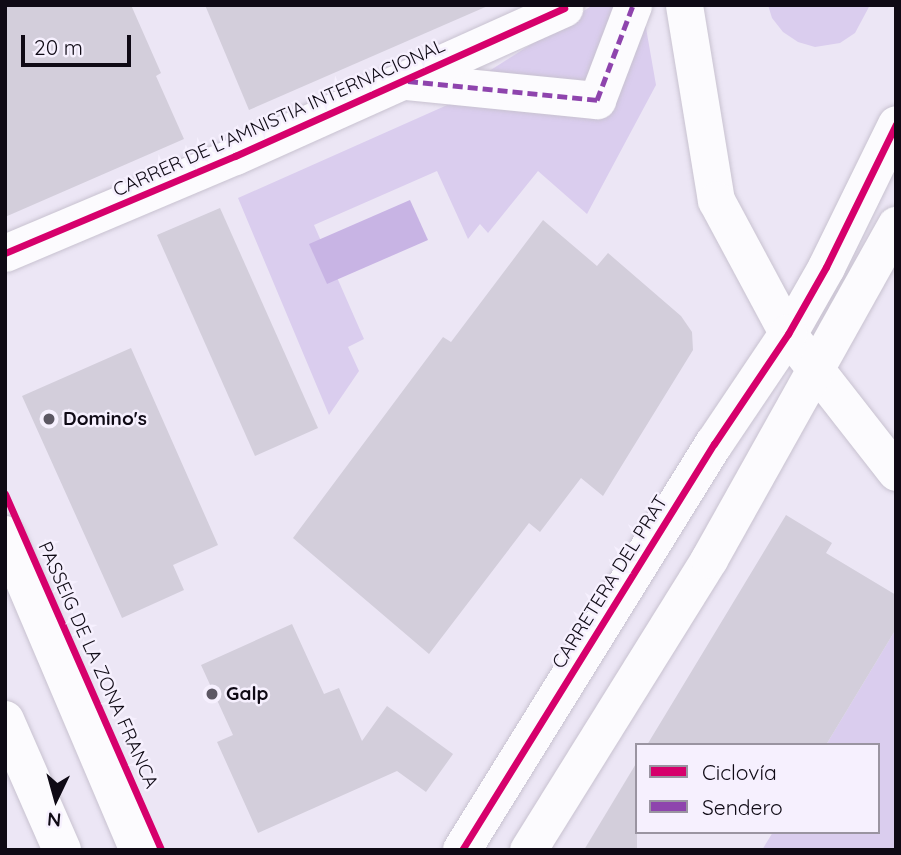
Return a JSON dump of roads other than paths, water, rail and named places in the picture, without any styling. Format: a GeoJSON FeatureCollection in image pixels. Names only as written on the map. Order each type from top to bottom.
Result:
{"type":"FeatureCollection","features":[{"type":"Feature","properties":{"kind":"street","name":"CARRER DE L'AMNISTIA INTERNACIONAL"},"geometry":{"type":"LineString","coordinates":[[404,81],[597,100],[633,5]]}},
{"type":"Feature","properties":{"kind":"street"},"geometry":{"type":"LineString","coordinates":[[684,5],[716,200],[788,334],[896,472]]}},
{"type":"Feature","properties":{"kind":"street","name":"CARRER DE L'AMNISTIA INTERNACIONAL"},"geometry":{"type":"LineString","coordinates":[[5,253],[404,81],[564,8]]}},
{"type":"Feature","properties":{"kind":"street"},"geometry":{"type":"LineString","coordinates":[[788,334],[826,267],[896,124]]}},
{"type":"Feature","properties":{"kind":"street"},"geometry":{"type":"LineString","coordinates":[[528,850],[709,559],[896,225]]}},
{"type":"Feature","properties":{"kind":"street","name":"CARRETERA DEL PRAT"},"geometry":{"type":"LineString","coordinates":[[462,850],[707,456],[788,334]]}},
{"type":"Feature","properties":{"kind":"street","name":"PASSEIG DE LA ZONA FRANCA"},"geometry":{"type":"LineString","coordinates":[[5,535],[139,850]]}},
{"type":"Feature","properties":{"kind":"street"},"geometry":{"type":"LineString","coordinates":[[5,720],[62,850]]}},
{"type":"Feature","properties":{"kind":"place","name":"Domino's"},"geometry":{"type":"Point","coordinates":[49,419]}},
{"type":"Feature","properties":{"kind":"place","name":"Galp"},"geometry":{"type":"Point","coordinates":[212,694]}}]}
